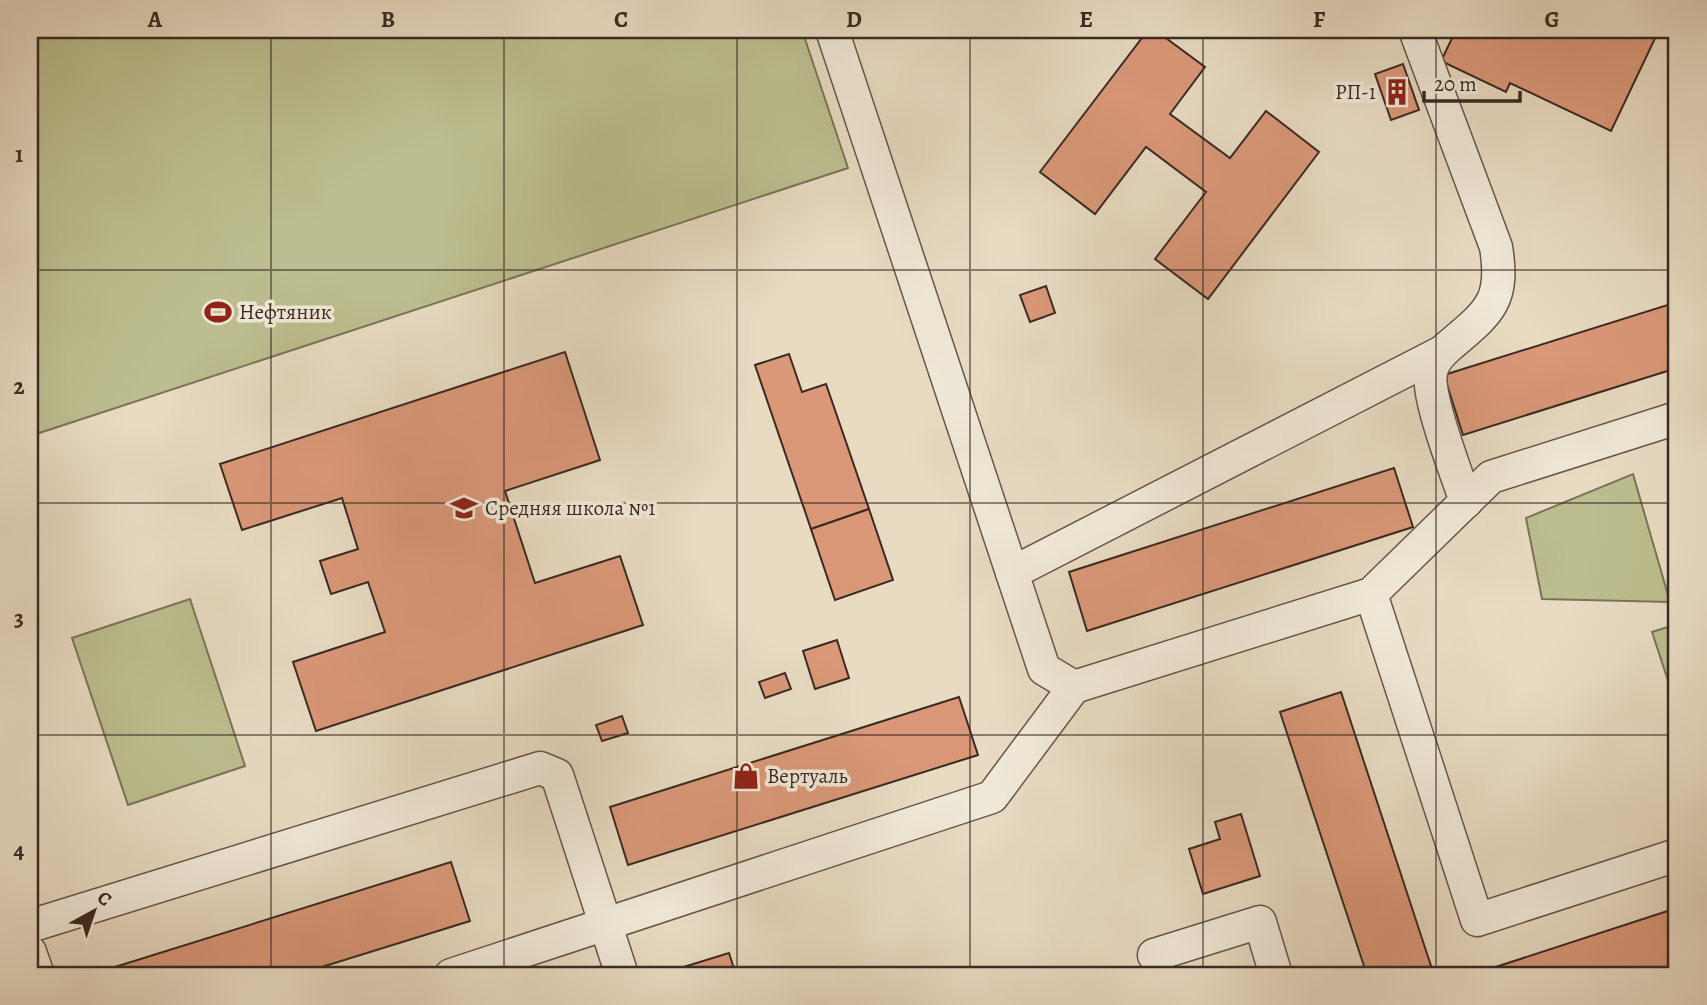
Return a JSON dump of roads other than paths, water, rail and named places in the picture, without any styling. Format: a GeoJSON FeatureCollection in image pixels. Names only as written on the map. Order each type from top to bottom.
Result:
{"type":"FeatureCollection","features":[{"type":"Feature","properties":{"kind":"lane"},"geometry":{"type":"LineString","coordinates":[[832,30],[1044,669],[1074,687]]}},
{"type":"Feature","properties":{"kind":"lane"},"geometry":{"type":"LineString","coordinates":[[1415,30],[1496,247],[1500,272],[1499,290],[1490,308],[1442,352],[1433,363],[1430,375],[1432,394],[1466,502]]}},
{"type":"Feature","properties":{"kind":"lane"},"geometry":{"type":"LineString","coordinates":[[1012,573],[1442,352]]}},
{"type":"Feature","properties":{"kind":"lane"},"geometry":{"type":"LineString","coordinates":[[451,975],[992,797],[1074,687],[1371,594],[1491,477],[1677,418]]}},
{"type":"Feature","properties":{"kind":"lane"},"geometry":{"type":"LineString","coordinates":[[1371,594],[1477,920],[1677,855]]}},
{"type":"Feature","properties":{"kind":"lane"},"geometry":{"type":"LineString","coordinates":[[30,926],[540,768],[557,775],[622,975]]}},
{"type":"Feature","properties":{"kind":"lane"},"geometry":{"type":"LineString","coordinates":[[1154,956],[1260,922],[1276,975]]}},
{"type":"Feature","properties":{"kind":"lane"},"geometry":{"type":"LineString","coordinates":[[30,952],[38,975]]}},
{"type":"Feature","properties":{"kind":"place","name":"РП-1"},"geometry":{"type":"Point","coordinates":[1397,92]}},
{"type":"Feature","properties":{"kind":"place","name":"Нефтяник"},"geometry":{"type":"Point","coordinates":[218,312]}},
{"type":"Feature","properties":{"kind":"place","name":"Средняя школа №1"},"geometry":{"type":"Point","coordinates":[464,508]}},
{"type":"Feature","properties":{"kind":"place","name":"Вертуаль"},"geometry":{"type":"Point","coordinates":[746,776]}}]}
